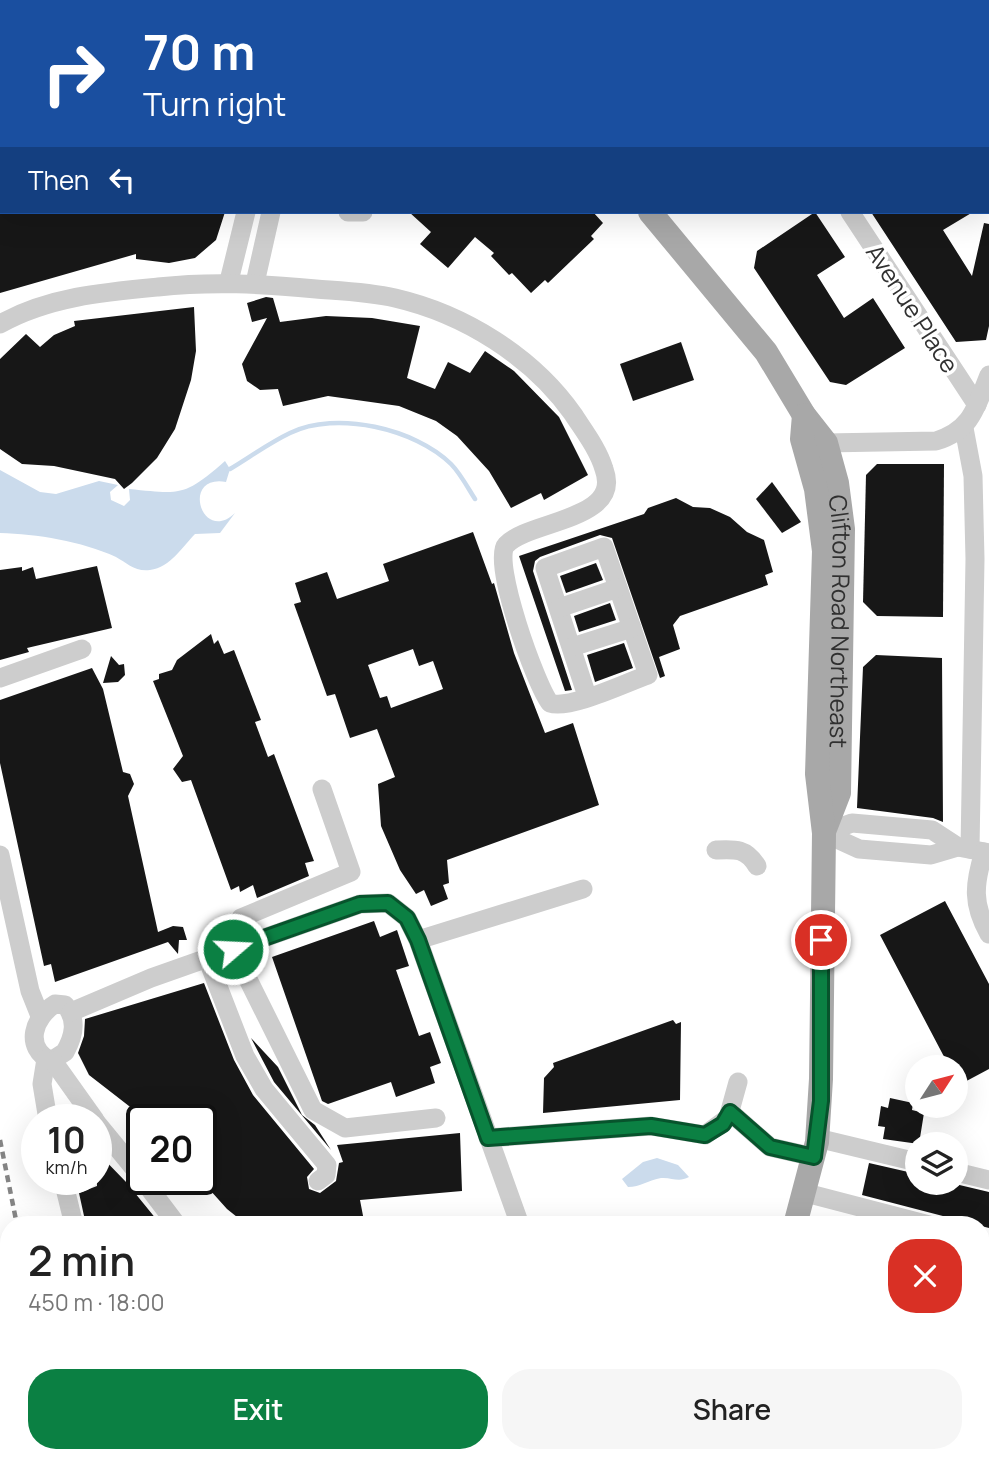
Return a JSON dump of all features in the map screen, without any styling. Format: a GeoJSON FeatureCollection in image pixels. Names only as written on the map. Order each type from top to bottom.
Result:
{"type":"FeatureCollection","features":[{"type":"Feature","properties":{"kind":"main road","name":"Clifton Road Northeast"},"geometry":{"type":"LineString","coordinates":[[652,214],[766,352],[804,415],[826,443],[837,483],[843,544],[839,793],[824,833]]}},
{"type":"Feature","properties":{"kind":"main road","name":"Clifton Road Northeast"},"geometry":{"type":"LineString","coordinates":[[797,1216],[806,1193],[815,1147],[821,1079],[824,833],[817,774],[824,551],[816,489],[802,439],[804,415]]}},
{"type":"Feature","properties":{"kind":"street"},"geometry":{"type":"LineString","coordinates":[[229,281],[246,214]]}},
{"type":"Feature","properties":{"kind":"street"},"geometry":{"type":"LineString","coordinates":[[255,283],[271,214]]}},
{"type":"Feature","properties":{"kind":"street","name":"Avenue Place"},"geometry":{"type":"LineString","coordinates":[[851,214],[977,405]]}},
{"type":"Feature","properties":{"kind":"street"},"geometry":{"type":"LineString","coordinates":[[0,324],[34,307],[74,298],[131,289],[229,281],[396,298],[469,326],[510,351],[548,384],[586,434],[606,471],[602,497],[592,507],[521,535],[505,545],[501,552],[503,576],[544,696],[550,703],[558,706],[587,696],[648,674],[604,547],[545,568],[587,696]]}},
{"type":"Feature","properties":{"kind":"street"},"geometry":{"type":"LineString","coordinates":[[826,443],[936,441],[953,436],[964,428],[989,376]]}},
{"type":"Feature","properties":{"kind":"street"},"geometry":{"type":"LineString","coordinates":[[964,428],[973,476],[975,559],[974,895],[989,934]]}},
{"type":"Feature","properties":{"kind":"street"},"geometry":{"type":"LineString","coordinates":[[559,608],[618,588]]}},
{"type":"Feature","properties":{"kind":"street"},"geometry":{"type":"LineString","coordinates":[[572,648],[632,628]]}},
{"type":"Feature","properties":{"kind":"street"},"geometry":{"type":"LineString","coordinates":[[0,678],[82,649]]}},
{"type":"Feature","properties":{"kind":"street"},"geometry":{"type":"LineString","coordinates":[[323,789],[351,872],[241,918],[233,949],[313,1110],[345,1128],[436,1118]]}},
{"type":"Feature","properties":{"kind":"street"},"geometry":{"type":"LineString","coordinates":[[824,833],[852,823],[932,830],[975,850]]}},
{"type":"Feature","properties":{"kind":"street"},"geometry":{"type":"LineString","coordinates":[[716,850],[739,849],[747,853],[757,866]]}},
{"type":"Feature","properties":{"kind":"street"},"geometry":{"type":"LineString","coordinates":[[0,855],[30,992],[40,1016]]}},
{"type":"Feature","properties":{"kind":"street"},"geometry":{"type":"LineString","coordinates":[[418,940],[583,889]]}},
{"type":"Feature","properties":{"kind":"street"},"geometry":{"type":"LineString","coordinates":[[71,1012],[109,1005],[151,978],[360,904],[388,903],[407,918],[418,940],[517,1216]]}},
{"type":"Feature","properties":{"kind":"street"},"geometry":{"type":"LineString","coordinates":[[207,958],[245,1056],[264,1089],[327,1165],[326,1175],[318,1181]]}},
{"type":"Feature","properties":{"kind":"street"},"geometry":{"type":"LineString","coordinates":[[81,1056],[72,1037],[71,1012],[65,1005],[55,1004],[40,1016],[34,1037],[40,1054],[50,1060],[86,1104]]}},
{"type":"Feature","properties":{"kind":"street"},"geometry":{"type":"LineString","coordinates":[[45,1104],[42,1084],[50,1060],[65,1052],[72,1037]]}},
{"type":"Feature","properties":{"kind":"street"},"geometry":{"type":"LineString","coordinates":[[488,1138],[651,1126],[705,1135],[723,1124],[730,1112],[738,1082]]}},
{"type":"Feature","properties":{"kind":"street"},"geometry":{"type":"LineString","coordinates":[[730,1112],[770,1147],[815,1147],[905,1160]]}},
{"type":"Feature","properties":{"kind":"street"},"geometry":{"type":"LineString","coordinates":[[112,1137],[126,1155]]}},
{"type":"Feature","properties":{"kind":"street"},"geometry":{"type":"LineString","coordinates":[[968,1175],[989,1180]]}},
{"type":"Feature","properties":{"kind":"street"},"geometry":{"type":"LineString","coordinates":[[806,1193],[894,1216]]}},
{"type":"Feature","properties":{"kind":"street"},"geometry":{"type":"LineString","coordinates":[[66,1195],[72,1216]]}},
{"type":"Feature","properties":{"kind":"street"},"geometry":{"type":"LineString","coordinates":[[157,1195],[171,1216]]}},
{"type":"Feature","properties":{"kind":"water"},"geometry":{"type":"Polygon","coordinates":[[[225,461],[230,469],[226,482],[212,482],[203,488],[201,506],[213,521],[223,521],[235,513],[220,533],[195,534],[170,561],[157,568],[136,568],[102,551],[74,543],[0,533],[0,470],[40,492],[56,494],[99,481],[118,485],[110,492],[111,500],[124,506],[130,500],[129,489],[160,492],[181,490],[200,481],[225,461]]]}},
{"type":"Feature","properties":{"kind":"water"},"geometry":{"type":"Polygon","coordinates":[[[657,1158],[678,1165],[689,1177],[678,1180],[661,1178],[628,1187],[622,1179],[643,1162],[657,1158]]]}},
{"type":"Feature","properties":{"kind":"building"},"geometry":{"type":"Polygon","coordinates":[[[0,214],[224,214],[216,240],[195,258],[169,263],[136,259],[136,254],[0,293],[0,214]]]}},
{"type":"Feature","properties":{"kind":"building"},"geometry":{"type":"Polygon","coordinates":[[[411,214],[595,214],[603,223],[591,236],[594,239],[548,283],[545,280],[531,293],[512,273],[509,275],[491,256],[494,253],[475,237],[448,268],[420,244],[431,232],[411,214]]]}},
{"type":"Feature","properties":{"kind":"building"},"geometry":{"type":"Polygon","coordinates":[[[812,214],[816,214],[845,257],[817,275],[844,318],[873,298],[905,348],[846,385],[830,382],[754,268],[757,251],[812,214]]]}},
{"type":"Feature","properties":{"kind":"building"},"geometry":{"type":"Polygon","coordinates":[[[872,214],[970,214],[943,230],[972,276],[984,223],[989,224],[989,326],[986,340],[956,342],[872,214]]]}},
{"type":"Feature","properties":{"kind":"building"},"geometry":{"type":"Polygon","coordinates":[[[266,297],[273,298],[280,322],[326,316],[372,318],[420,326],[407,378],[435,389],[448,362],[470,373],[485,351],[514,371],[559,417],[588,475],[544,500],[541,493],[511,508],[489,471],[457,436],[436,421],[399,406],[328,396],[283,406],[278,389],[260,390],[247,381],[242,364],[267,318],[252,322],[247,303],[266,297]]]}},
{"type":"Feature","properties":{"kind":"building"},"geometry":{"type":"Polygon","coordinates":[[[194,307],[196,351],[191,380],[175,429],[157,458],[124,489],[115,479],[54,466],[22,464],[0,449],[0,359],[26,334],[40,347],[54,335],[75,326],[74,321],[194,307]]]}},
{"type":"Feature","properties":{"kind":"building"},"geometry":{"type":"Polygon","coordinates":[[[681,342],[694,380],[633,401],[620,364],[681,342]]]}},
{"type":"Feature","properties":{"kind":"building"},"geometry":{"type":"Polygon","coordinates":[[[877,464],[944,464],[943,617],[877,616],[863,602],[866,475],[877,464]]]}},
{"type":"Feature","properties":{"kind":"building"},"geometry":{"type":"Polygon","coordinates":[[[772,482],[801,522],[782,533],[756,499],[772,482]]]}},
{"type":"Feature","properties":{"kind":"building"},"geometry":{"type":"Polygon","coordinates":[[[676,498],[693,507],[710,508],[730,517],[747,532],[764,540],[773,572],[765,575],[768,585],[680,616],[673,625],[680,649],[659,657],[665,676],[660,678],[612,538],[600,535],[540,557],[535,561],[533,571],[572,690],[565,691],[519,556],[644,514],[648,508],[676,498]]]}},
{"type":"Feature","properties":{"kind":"building"},"geometry":{"type":"Polygon","coordinates":[[[473,532],[492,584],[494,583],[514,653],[545,733],[573,723],[599,805],[447,860],[449,883],[443,885],[448,899],[431,906],[424,890],[416,894],[400,870],[381,826],[378,784],[395,777],[377,729],[350,738],[335,694],[327,696],[294,604],[301,602],[295,583],[327,572],[337,599],[389,581],[383,564],[473,532]],[[413,649],[368,665],[380,698],[387,696],[391,708],[443,689],[433,661],[419,666],[413,649]]]}},
{"type":"Feature","properties":{"kind":"building"},"geometry":{"type":"Polygon","coordinates":[[[596,563],[603,580],[566,593],[560,576],[596,563]]]}},
{"type":"Feature","properties":{"kind":"building"},"geometry":{"type":"Polygon","coordinates":[[[97,566],[112,628],[27,648],[29,652],[0,660],[0,570],[22,567],[22,571],[33,567],[36,579],[97,566]]]}},
{"type":"Feature","properties":{"kind":"building"},"geometry":{"type":"Polygon","coordinates":[[[610,603],[616,620],[579,632],[574,616],[610,603]]]}},
{"type":"Feature","properties":{"kind":"building"},"geometry":{"type":"Polygon","coordinates":[[[211,634],[214,644],[218,640],[224,654],[234,650],[261,720],[255,722],[268,757],[274,754],[314,861],[305,863],[309,876],[257,898],[253,885],[240,892],[239,886],[231,890],[191,780],[182,782],[173,769],[183,756],[153,681],[159,679],[159,674],[172,670],[177,660],[211,634]]]}},
{"type":"Feature","properties":{"kind":"building"},"geometry":{"type":"Polygon","coordinates":[[[624,643],[633,668],[595,682],[587,655],[624,643]]]}},
{"type":"Feature","properties":{"kind":"building"},"geometry":{"type":"Polygon","coordinates":[[[876,655],[942,658],[943,822],[933,818],[857,808],[863,667],[876,655]]]}},
{"type":"Feature","properties":{"kind":"building"},"geometry":{"type":"Polygon","coordinates":[[[111,656],[119,665],[124,664],[125,675],[118,682],[103,683],[111,656]]]}},
{"type":"Feature","properties":{"kind":"building"},"geometry":{"type":"Polygon","coordinates":[[[92,668],[103,689],[123,772],[130,774],[134,784],[128,796],[158,932],[173,926],[183,927],[187,940],[179,940],[178,954],[168,942],[55,982],[51,964],[44,966],[0,763],[0,700],[92,668]]]}},
{"type":"Feature","properties":{"kind":"building"},"geometry":{"type":"Polygon","coordinates":[[[945,901],[989,984],[989,1069],[968,1080],[968,1055],[943,1055],[880,935],[945,901]]]}},
{"type":"Feature","properties":{"kind":"building"},"geometry":{"type":"Polygon","coordinates":[[[374,921],[380,937],[397,930],[409,966],[396,970],[419,1036],[430,1032],[441,1063],[430,1067],[435,1083],[396,1097],[391,1082],[328,1104],[322,1101],[272,957],[374,921]]]}},
{"type":"Feature","properties":{"kind":"building"},"geometry":{"type":"Polygon","coordinates":[[[204,983],[234,1060],[253,1095],[314,1169],[307,1177],[309,1189],[320,1193],[336,1181],[339,1163],[343,1162],[337,1145],[460,1133],[462,1191],[360,1200],[363,1216],[236,1216],[214,1195],[217,1195],[217,1104],[126,1104],[89,1075],[78,1053],[84,1036],[85,1019],[204,983]]]}},
{"type":"Feature","properties":{"kind":"building"},"geometry":{"type":"Polygon","coordinates":[[[673,1020],[676,1024],[681,1022],[680,1100],[543,1113],[544,1078],[554,1067],[553,1063],[673,1020]]]}},
{"type":"Feature","properties":{"kind":"building"},"geometry":{"type":"Polygon","coordinates":[[[251,1038],[278,1067],[302,1115],[315,1125],[331,1150],[274,1082],[251,1038]]]}},
{"type":"Feature","properties":{"kind":"building"},"geometry":{"type":"Polygon","coordinates":[[[890,1098],[905,1101],[905,1118],[923,1118],[921,1132],[905,1132],[905,1142],[883,1139],[885,1127],[878,1126],[881,1106],[888,1108],[890,1098]]]}},
{"type":"Feature","properties":{"kind":"building"},"geometry":{"type":"Polygon","coordinates":[[[869,1163],[905,1171],[905,1195],[968,1195],[968,1187],[989,1192],[989,1216],[943,1216],[862,1195],[869,1163]]]}},
{"type":"Feature","properties":{"kind":"building"},"geometry":{"type":"Polygon","coordinates":[[[112,1168],[126,1182],[126,1195],[137,1195],[154,1216],[84,1216],[79,1195],[112,1195],[112,1168]]]}},
{"type":"Feature","properties":{"kind":"waterway"},"geometry":{"type":"LineString","coordinates":[[230,469],[290,433],[309,426],[352,423],[397,433],[436,452],[451,464],[475,499]]}},
{"type":"Feature","properties":{"kind":"railway"},"geometry":{"type":"LineString","coordinates":[[0,1140],[15,1216]]}},
{"type":"Feature","properties":{"kind":"route"},"geometry":{"type":"LineString","coordinates":[[233,949],[360,904],[388,903],[407,918],[418,940],[488,1138],[651,1126],[705,1135],[723,1124],[730,1112],[770,1147],[781,1152],[814,1157],[821,1101],[821,940]]}}]}
